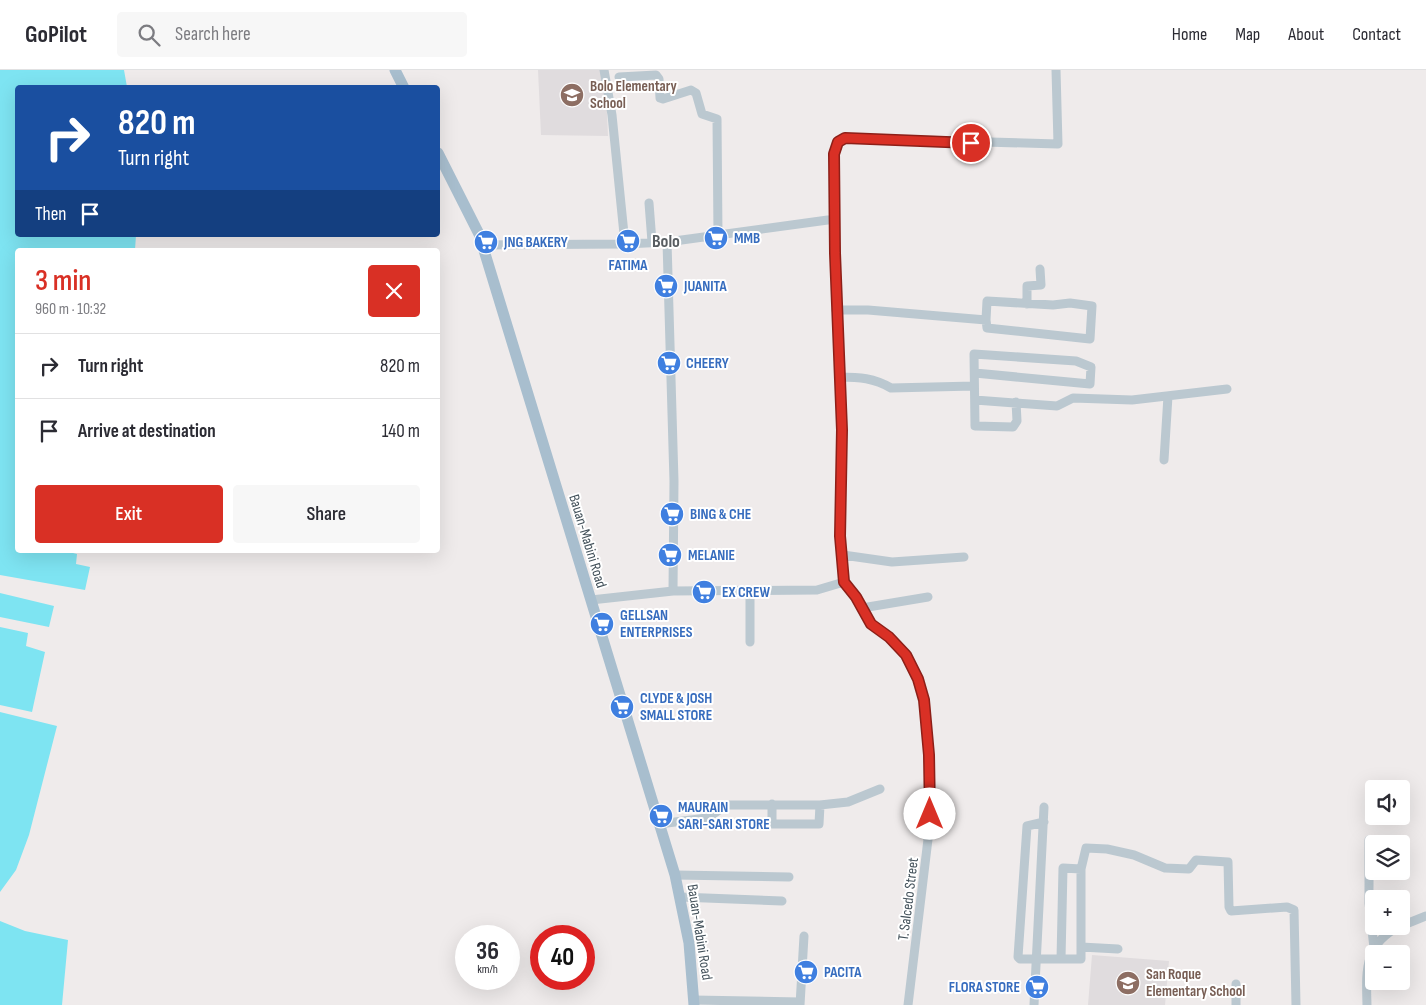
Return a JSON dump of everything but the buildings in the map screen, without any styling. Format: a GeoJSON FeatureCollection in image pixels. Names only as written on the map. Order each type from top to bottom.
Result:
{"type":"FeatureCollection","features":[{"type":"Feature","properties":{"kind":"main road"},"geometry":{"type":"LineString","coordinates":[[395,70],[402,85]]}},
{"type":"Feature","properties":{"kind":"main road","name":"Bauan-Mabini Road"},"geometry":{"type":"LineString","coordinates":[[440,157],[479,234],[676,875],[690,943],[694,1003]]}},
{"type":"Feature","properties":{"kind":"street"},"geometry":{"type":"LineString","coordinates":[[604,70],[613,124],[625,244]]}},
{"type":"Feature","properties":{"kind":"street"},"geometry":{"type":"LineString","coordinates":[[591,600],[674,591],[817,590],[844,582],[840,536],[840,377],[836,310],[834,154],[838,142],[845,138],[1058,144],[1056,70]]}},
{"type":"Feature","properties":{"kind":"street"},"geometry":{"type":"LineString","coordinates":[[619,77],[656,75],[659,79],[660,98],[663,100],[691,90],[696,93],[702,114],[718,118],[718,236]]}},
{"type":"Feature","properties":{"kind":"street"},"geometry":{"type":"LineString","coordinates":[[649,203],[652,242]]}},
{"type":"Feature","properties":{"kind":"street"},"geometry":{"type":"LineString","coordinates":[[482,245],[667,242],[835,219]]}},
{"type":"Feature","properties":{"kind":"street"},"geometry":{"type":"LineString","coordinates":[[667,242],[674,481],[674,591]]}},
{"type":"Feature","properties":{"kind":"street"},"geometry":{"type":"LineString","coordinates":[[1027,304],[1028,286],[1041,285],[1040,269]]}},
{"type":"Feature","properties":{"kind":"street"},"geometry":{"type":"LineString","coordinates":[[987,301],[1027,304],[1070,302],[1092,306],[1090,339],[987,328],[986,320],[987,301]]}},
{"type":"Feature","properties":{"kind":"street"},"geometry":{"type":"LineString","coordinates":[[836,310],[868,310],[986,320]]}},
{"type":"Feature","properties":{"kind":"street"},"geometry":{"type":"LineString","coordinates":[[974,373],[1057,383],[1091,383],[1090,367],[1076,361],[974,354],[974,373],[974,386],[975,426],[1014,427],[1017,421],[1016,402]]}},
{"type":"Feature","properties":{"kind":"street"},"geometry":{"type":"LineString","coordinates":[[840,377],[880,381],[891,388],[974,386]]}},
{"type":"Feature","properties":{"kind":"street"},"geometry":{"type":"LineString","coordinates":[[975,400],[1057,406],[1073,398],[1132,400],[1227,389]]}},
{"type":"Feature","properties":{"kind":"street"},"geometry":{"type":"LineString","coordinates":[[1164,460],[1168,396]]}},
{"type":"Feature","properties":{"kind":"street"},"geometry":{"type":"LineString","coordinates":[[843,555],[892,562],[964,557]]}},
{"type":"Feature","properties":{"kind":"street","name":"T. Salcedo Street"},"geometry":{"type":"LineString","coordinates":[[844,582],[871,624],[889,637],[906,655],[918,679],[924,700],[929,755],[929,831],[908,1005]]}},
{"type":"Feature","properties":{"kind":"street"},"geometry":{"type":"LineString","coordinates":[[750,590],[750,642]]}},
{"type":"Feature","properties":{"kind":"street"},"geometry":{"type":"LineString","coordinates":[[862,608],[928,597]]}},
{"type":"Feature","properties":{"kind":"street"},"geometry":{"type":"LineString","coordinates":[[659,824],[707,818],[727,804],[820,805],[848,802],[880,789]]}},
{"type":"Feature","properties":{"kind":"street"},"geometry":{"type":"LineString","coordinates":[[772,804],[772,824],[819,824],[820,805]]}},
{"type":"Feature","properties":{"kind":"street"},"geometry":{"type":"LineString","coordinates":[[1034,1005],[1038,958],[1044,807]]}},
{"type":"Feature","properties":{"kind":"street"},"geometry":{"type":"LineString","coordinates":[[1044,822],[1027,826],[1018,957],[1081,959],[1081,869],[1086,848],[1107,849],[1134,855],[1165,868],[1189,869],[1196,860],[1228,862],[1229,908],[1231,911],[1287,908],[1294,910],[1296,1005]]}},
{"type":"Feature","properties":{"kind":"street"},"geometry":{"type":"LineString","coordinates":[[1061,959],[1063,868],[1081,869]]}},
{"type":"Feature","properties":{"kind":"street"},"geometry":{"type":"LineString","coordinates":[[676,875],[789,877]]}},
{"type":"Feature","properties":{"kind":"street"},"geometry":{"type":"LineString","coordinates":[[1370,880],[1374,945]]}},
{"type":"Feature","properties":{"kind":"street"},"geometry":{"type":"LineString","coordinates":[[680,897],[782,901]]}},
{"type":"Feature","properties":{"kind":"street"},"geometry":{"type":"LineString","coordinates":[[1410,922],[1426,916]]}},
{"type":"Feature","properties":{"kind":"street"},"geometry":{"type":"LineString","coordinates":[[1377,945],[1387,935]]}},
{"type":"Feature","properties":{"kind":"street"},"geometry":{"type":"LineString","coordinates":[[694,1003],[800,1004],[804,936]]}},
{"type":"Feature","properties":{"kind":"street"},"geometry":{"type":"LineString","coordinates":[[1081,947],[1118,949]]}},
{"type":"Feature","properties":{"kind":"street"},"geometry":{"type":"LineString","coordinates":[[1236,984],[1236,1005]]}},
{"type":"Feature","properties":{"kind":"street"},"geometry":{"type":"LineString","coordinates":[[1367,990],[1367,1005]]}},
{"type":"Feature","properties":{"kind":"shaded area","name":"Bolo Elementary School"},"geometry":{"type":"Polygon","coordinates":[[[538,70],[605,70],[608,136],[541,135],[538,70]]]}},
{"type":"Feature","properties":{"kind":"shaded area","name":"San Roque Elementary School"},"geometry":{"type":"Polygon","coordinates":[[[1092,955],[1169,961],[1165,1005],[1088,1005],[1092,955]]]}},
{"type":"Feature","properties":{"kind":"water"},"geometry":{"type":"Polygon","coordinates":[[[0,70],[124,70],[127,85],[15,85],[15,237],[136,237],[135,248],[15,248],[15,553],[73,553],[77,554],[76,564],[90,567],[85,590],[0,575],[0,70]]]}},
{"type":"Feature","properties":{"kind":"water"},"geometry":{"type":"Polygon","coordinates":[[[0,593],[54,606],[49,627],[0,617],[0,593]]]}},
{"type":"Feature","properties":{"kind":"water"},"geometry":{"type":"Polygon","coordinates":[[[0,627],[28,633],[26,646],[45,652],[32,712],[0,705],[0,627]]]}},
{"type":"Feature","properties":{"kind":"water"},"geometry":{"type":"Polygon","coordinates":[[[0,712],[57,726],[29,835],[16,870],[0,892],[0,712]]]}},
{"type":"Feature","properties":{"kind":"water"},"geometry":{"type":"Polygon","coordinates":[[[0,921],[25,931],[68,940],[62,1005],[0,1005],[0,921]]]}},
{"type":"Feature","properties":{"kind":"place","name":"Bolo Elementary School"},"geometry":{"type":"Point","coordinates":[572,95]}},
{"type":"Feature","properties":{"kind":"place","name":"MMB"},"geometry":{"type":"Point","coordinates":[716,238]}},
{"type":"Feature","properties":{"kind":"place","name":"FATIMA"},"geometry":{"type":"Point","coordinates":[628,241]}},
{"type":"Feature","properties":{"kind":"place","name":"JNG BAKERY"},"geometry":{"type":"Point","coordinates":[486,242]}},
{"type":"Feature","properties":{"kind":"place","name":"JUANITA"},"geometry":{"type":"Point","coordinates":[666,286]}},
{"type":"Feature","properties":{"kind":"place","name":"CHEERY"},"geometry":{"type":"Point","coordinates":[669,363]}},
{"type":"Feature","properties":{"kind":"place","name":"BING & CHE"},"geometry":{"type":"Point","coordinates":[672,514]}},
{"type":"Feature","properties":{"kind":"place","name":"MELANIE"},"geometry":{"type":"Point","coordinates":[670,555]}},
{"type":"Feature","properties":{"kind":"place","name":"EX CREW"},"geometry":{"type":"Point","coordinates":[704,592]}},
{"type":"Feature","properties":{"kind":"place","name":"GELLSAN ENTERPRISES"},"geometry":{"type":"Point","coordinates":[602,624]}},
{"type":"Feature","properties":{"kind":"place","name":"CLYDE & JOSH SMALL STORE"},"geometry":{"type":"Point","coordinates":[622,707]}},
{"type":"Feature","properties":{"kind":"place","name":"MAURAIN SARI-SARI STORE"},"geometry":{"type":"Point","coordinates":[661,816]}},
{"type":"Feature","properties":{"kind":"place","name":"PACITA"},"geometry":{"type":"Point","coordinates":[806,972]}},
{"type":"Feature","properties":{"kind":"place","name":"San Roque Elementary School"},"geometry":{"type":"Point","coordinates":[1128,983]}},
{"type":"Feature","properties":{"kind":"place","name":"FLORA STORE"},"geometry":{"type":"Point","coordinates":[1037,987]}},
{"type":"Feature","properties":{"kind":"district","name":"Bolo"},"geometry":{"type":"Point","coordinates":[666,241]}},
{"type":"Feature","properties":{"kind":"route"},"geometry":{"type":"LineString","coordinates":[[930,814],[929,755],[924,700],[918,679],[906,655],[889,637],[871,624],[856,597],[844,582],[840,536],[842,430],[836,310],[834,154],[838,142],[845,138],[971,143]]}}]}
